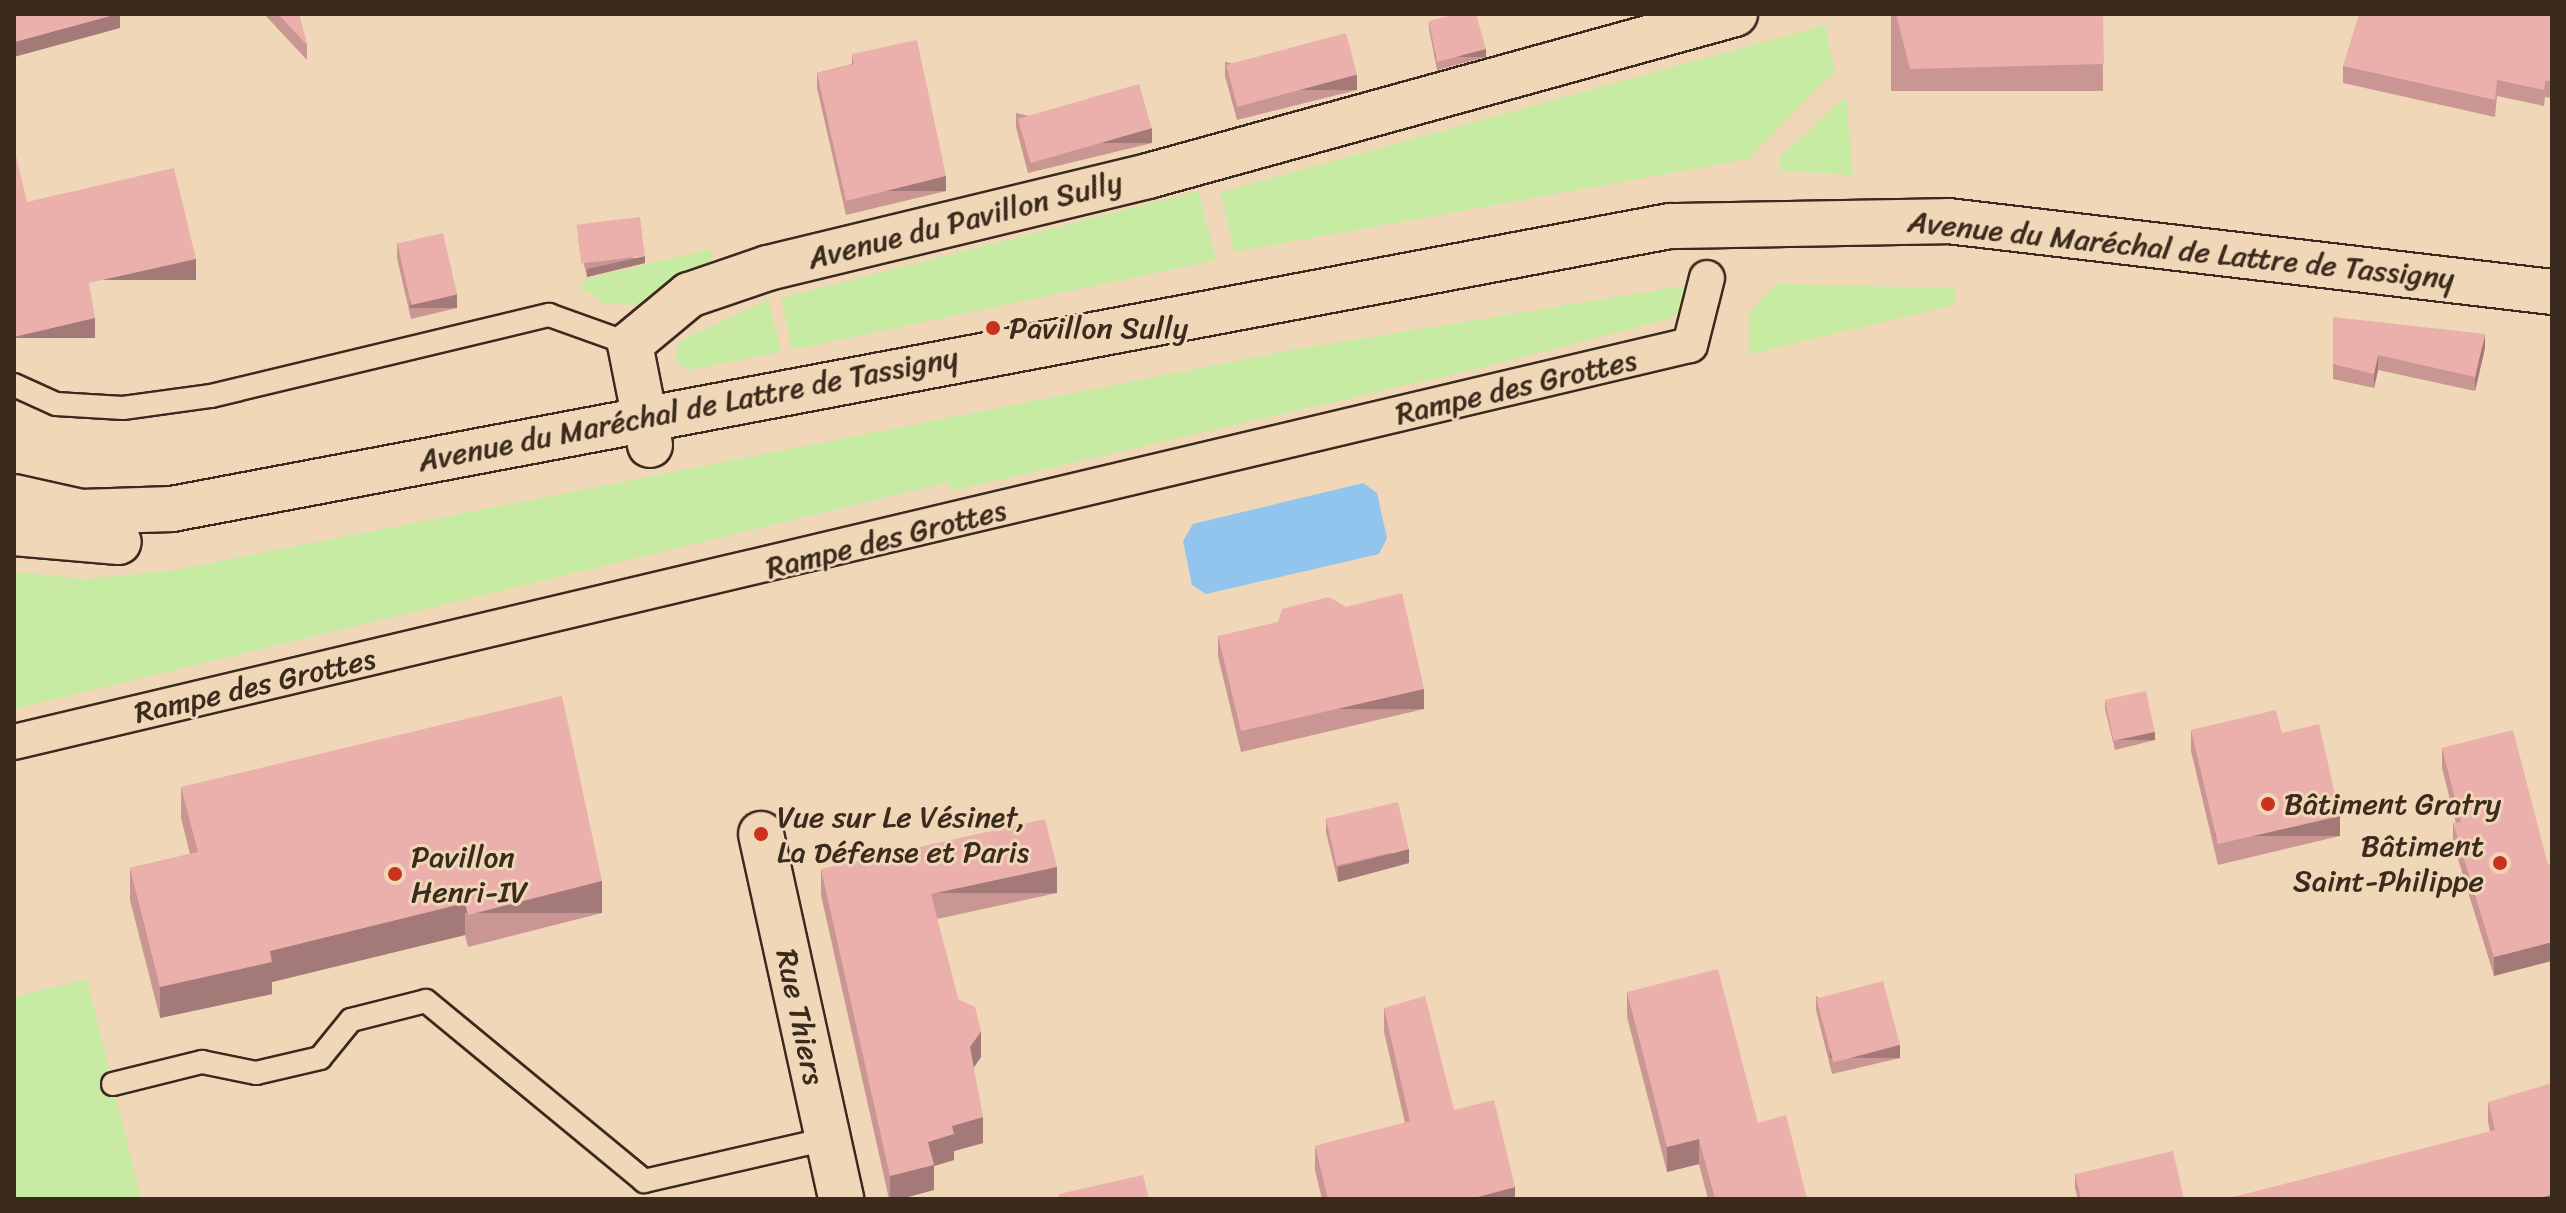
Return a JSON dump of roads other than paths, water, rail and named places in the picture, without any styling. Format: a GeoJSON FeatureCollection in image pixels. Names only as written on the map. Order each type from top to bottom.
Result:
{"type":"FeatureCollection","features":[{"type":"Feature","properties":{"kind":"main road","name":"Avenue du Pavillon Sully"},"geometry":{"type":"LineString","coordinates":[[630,344],[689,295],[768,268],[1148,176],[1735,14]]}},
{"type":"Feature","properties":{"kind":"main road","name":"Avenue du Maréchal de Lattre de Tassigny"},"geometry":{"type":"LineString","coordinates":[[14,533],[84,541],[175,537],[648,432],[1526,247],[1738,220],[1948,221],[2552,292]]}},
{"type":"Feature","properties":{"kind":"main road","name":"Avenue du Maréchal de Lattre de Tassigny"},"geometry":{"type":"LineString","coordinates":[[14,497],[81,512],[172,509],[648,432],[1483,282],[1741,248],[2036,254],[2552,315]]}},
{"type":"Feature","properties":{"kind":"main road"},"geometry":{"type":"LineString","coordinates":[[630,344],[648,432]]}},
{"type":"Feature","properties":{"kind":"main road","name":"Rue Thiers"},"geometry":{"type":"LineString","coordinates":[[761,834],[841,1199]]}},
{"type":"Feature","properties":{"kind":"street","name":"Rampe des Grottes"},"geometry":{"type":"LineString","coordinates":[[14,742],[1690,345],[1707,278]]}},
{"type":"Feature","properties":{"kind":"lane"},"geometry":{"type":"LineString","coordinates":[[14,385],[56,404],[110,407],[211,396],[549,315],[630,344]]}},
{"type":"Feature","properties":{"kind":"lane"},"geometry":{"type":"LineString","coordinates":[[113,1084],[202,1062],[256,1073],[320,1058],[351,1020],[426,1001],[644,1181],[827,1139]]}},
{"type":"Feature","properties":{"kind":"water"},"geometry":{"type":"Polygon","coordinates":[[[1363,483],[1377,493],[1387,538],[1379,554],[1206,594],[1192,585],[1183,541],[1193,524],[1363,483]]]}},
{"type":"Feature","properties":{"kind":"place","name":"Pavillon Sully"},"geometry":{"type":"Point","coordinates":[993,328]}},
{"type":"Feature","properties":{"kind":"place","name":"Bâtiment Gratry"},"geometry":{"type":"Point","coordinates":[2268,804]}},
{"type":"Feature","properties":{"kind":"place","name":"Vue sur Le Vésinet, La Défense et Paris"},"geometry":{"type":"Point","coordinates":[761,834]}},
{"type":"Feature","properties":{"kind":"place","name":"Bâtiment Saint-Philippe"},"geometry":{"type":"Point","coordinates":[2500,863]}},
{"type":"Feature","properties":{"kind":"place","name":"Pavillon Henri-IV"},"geometry":{"type":"Point","coordinates":[395,874]}}]}
